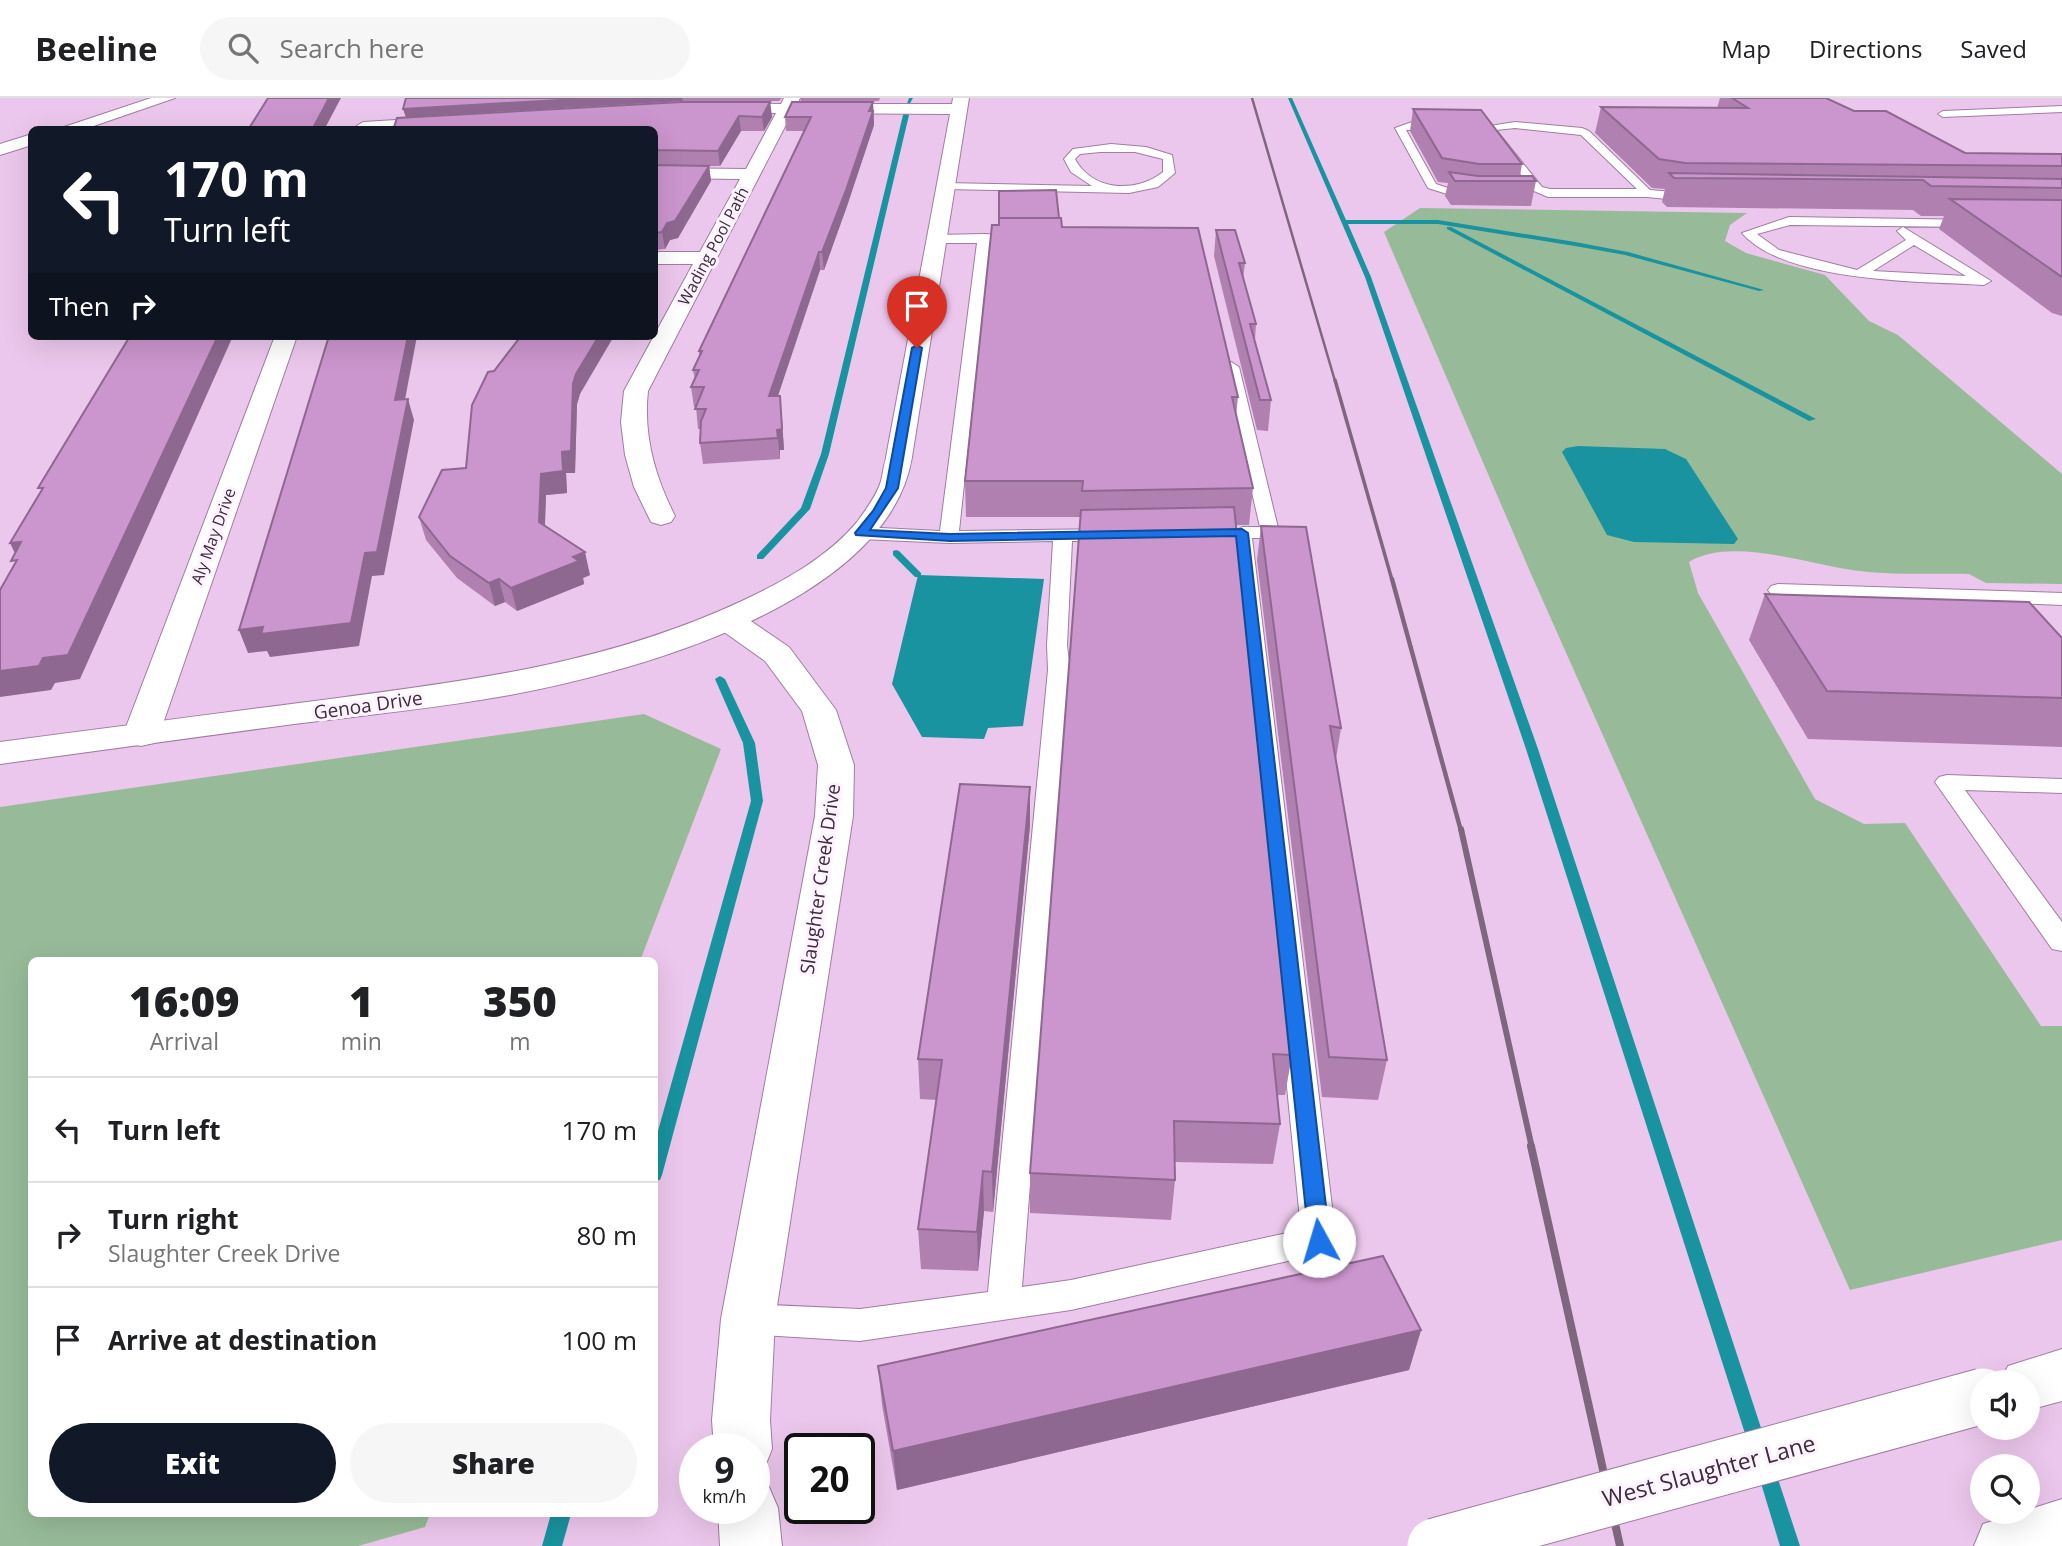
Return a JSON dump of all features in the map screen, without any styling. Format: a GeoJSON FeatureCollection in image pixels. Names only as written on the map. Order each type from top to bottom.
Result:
{"type":"FeatureCollection","features":[{"type":"Feature","properties":{"kind":"street"},"geometry":{"type":"LineString","coordinates":[[76,126],[167,98]]}},
{"type":"Feature","properties":{"kind":"street"},"geometry":{"type":"LineString","coordinates":[[705,108],[789,103],[960,103],[892,488],[873,520],[861,533],[810,574],[728,620]]}},
{"type":"Feature","properties":{"kind":"street","name":"Wading Pool Path"},"geometry":{"type":"LineString","coordinates":[[661,516],[644,479],[633,405],[643,376],[789,103]]}},
{"type":"Feature","properties":{"kind":"street"},"geometry":{"type":"LineString","coordinates":[[364,126],[370,108]]}},
{"type":"Feature","properties":{"kind":"street"},"geometry":{"type":"LineString","coordinates":[[392,126],[464,121]]}},
{"type":"Feature","properties":{"kind":"street"},"geometry":{"type":"LineString","coordinates":[[0,150],[28,140]]}},
{"type":"Feature","properties":{"kind":"street"},"geometry":{"type":"LineString","coordinates":[[658,173],[752,174]]}},
{"type":"Feature","properties":{"kind":"street"},"geometry":{"type":"LineString","coordinates":[[658,258],[706,258]]}},
{"type":"Feature","properties":{"kind":"street","name":"Aly May Drive"},"geometry":{"type":"LineString","coordinates":[[141,735],[285,340]]}},
{"type":"Feature","properties":{"kind":"street","name":"Genoa Drive"},"geometry":{"type":"LineString","coordinates":[[0,753],[535,680],[611,662],[728,620]]}},
{"type":"Feature","properties":{"kind":"street","name":"Slaughter Creek Drive"},"geometry":{"type":"LineString","coordinates":[[728,620],[777,654],[819,710],[836,765],[834,816],[748,1319],[742,1433]]}},
{"type":"Feature","properties":{"kind":"street"},"geometry":{"type":"LineString","coordinates":[[2040,1381],[2062,1375]]}},
{"type":"Feature","properties":{"kind":"street","name":"West Slaughter Lane"},"geometry":{"type":"LineString","coordinates":[[1435,1546],[1970,1400]]}},
{"type":"Feature","properties":{"kind":"street"},"geometry":{"type":"LineString","coordinates":[[749,1524],[751,1546]]}},
{"type":"Feature","properties":{"kind":"street"},"geometry":{"type":"LineString","coordinates":[[2005,1546],[2062,1530]]}},
{"type":"Feature","properties":{"kind":"lane"},"geometry":{"type":"LineString","coordinates":[[1943,114],[2062,109]]}},
{"type":"Feature","properties":{"kind":"lane"},"geometry":{"type":"LineString","coordinates":[[1451,126],[1415,124],[1399,128],[1432,186],[1447,191],[1485,192]]}},
{"type":"Feature","properties":{"kind":"lane"},"geometry":{"type":"LineString","coordinates":[[1548,192],[1538,189],[1482,127],[1515,125],[1578,130],[1647,193]]}},
{"type":"Feature","properties":{"kind":"lane"},"geometry":{"type":"LineString","coordinates":[[946,186],[1109,191],[1142,189],[1164,179],[1169,173],[1168,157],[1152,150],[1077,151],[1069,159],[1075,170],[1109,191]]}},
{"type":"Feature","properties":{"kind":"lane"},"geometry":{"type":"LineString","coordinates":[[1523,192],[1647,193],[1705,199]]}},
{"type":"Feature","properties":{"kind":"lane"},"geometry":{"type":"LineString","coordinates":[[1891,222],[1914,240],[1983,281],[1859,274],[1774,253],[1748,233],[1788,221],[1891,222],[1983,223]]}},
{"type":"Feature","properties":{"kind":"lane"},"geometry":{"type":"LineString","coordinates":[[950,537],[984,238]]}},
{"type":"Feature","properties":{"kind":"lane"},"geometry":{"type":"LineString","coordinates":[[935,239],[1037,240]]}},
{"type":"Feature","properties":{"kind":"lane"},"geometry":{"type":"LineString","coordinates":[[1859,274],[1914,240]]}},
{"type":"Feature","properties":{"kind":"lane"},"geometry":{"type":"LineString","coordinates":[[748,1319],[860,1325],[1071,1296],[1319,1241],[1235,533],[1270,532],[1226,346]]}},
{"type":"Feature","properties":{"kind":"lane"},"geometry":{"type":"LineString","coordinates":[[861,533],[950,537],[1132,534]]}},
{"type":"Feature","properties":{"kind":"lane"},"geometry":{"type":"LineString","coordinates":[[1004,1304],[1059,670],[1057,645],[1063,536]]}},
{"type":"Feature","properties":{"kind":"lane"},"geometry":{"type":"LineString","coordinates":[[1778,590],[2062,599]]}},
{"type":"Feature","properties":{"kind":"lane"},"geometry":{"type":"LineString","coordinates":[[2062,786],[1948,782],[2062,942]]}},
{"type":"Feature","properties":{"kind":"shaded area"},"geometry":{"type":"Polygon","coordinates":[[[1420,208],[1747,213],[1730,225],[1725,241],[1746,253],[1825,275],[1869,321],[1898,335],[2062,474],[2062,584],[1986,583],[1969,574],[1861,571],[1744,551],[1705,555],[1689,562],[1698,593],[1815,799],[1864,824],[1905,823],[2041,1026],[2062,1026],[2062,1240],[1850,1290],[1531,574],[1384,232],[1420,208]]]}},
{"type":"Feature","properties":{"kind":"shaded area"},"geometry":{"type":"Polygon","coordinates":[[[1578,446],[1665,449],[1686,459],[1738,539],[1734,544],[1634,542],[1607,535],[1562,452],[1566,448],[1578,446]]]}},
{"type":"Feature","properties":{"kind":"shaded area"},"geometry":{"type":"Polygon","coordinates":[[[918,575],[1044,579],[1023,726],[988,728],[984,739],[922,737],[892,684],[918,575]]]}},
{"type":"Feature","properties":{"kind":"shaded area"},"geometry":{"type":"Polygon","coordinates":[[[644,714],[721,749],[642,957],[28,957],[28,1517],[429,1517],[425,1527],[358,1546],[0,1546],[0,807],[644,714]]]}},
{"type":"Feature","properties":{"kind":"building"},"geometry":{"type":"Polygon","coordinates":[[[268,98],[329,98],[314,126],[250,126],[268,98]]]}},
{"type":"Feature","properties":{"kind":"building"},"geometry":{"type":"Polygon","coordinates":[[[406,98],[595,98],[403,109],[406,98]]]}},
{"type":"Feature","properties":{"kind":"building"},"geometry":{"type":"Polygon","coordinates":[[[1732,98],[1826,98],[1854,111],[1886,111],[1965,153],[2062,154],[2062,166],[1685,163],[1659,159],[1601,107],[1748,108],[1732,98]]]}},
{"type":"Feature","properties":{"kind":"building"},"geometry":{"type":"Polygon","coordinates":[[[681,102],[770,102],[762,117],[739,116],[718,151],[658,150],[658,126],[394,126],[397,118],[681,102]]]}},
{"type":"Feature","properties":{"kind":"building"},"geometry":{"type":"Polygon","coordinates":[[[792,102],[873,102],[869,111],[873,111],[846,190],[822,252],[819,252],[769,396],[780,396],[782,429],[777,430],[778,438],[700,443],[701,421],[706,409],[695,409],[704,387],[691,387],[699,370],[693,370],[702,351],[699,351],[811,117],[785,117],[792,102]]]}},
{"type":"Feature","properties":{"kind":"building"},"geometry":{"type":"Polygon","coordinates":[[[1413,109],[1481,110],[1522,164],[1479,164],[1442,158],[1413,109]]]}},
{"type":"Feature","properties":{"kind":"building"},"geometry":{"type":"Polygon","coordinates":[[[658,165],[709,166],[675,221],[667,223],[662,232],[658,232],[658,165]]]}},
{"type":"Feature","properties":{"kind":"building"},"geometry":{"type":"Polygon","coordinates":[[[1449,172],[1478,176],[1532,176],[1536,181],[1455,181],[1449,172]]]}},
{"type":"Feature","properties":{"kind":"building"},"geometry":{"type":"Polygon","coordinates":[[[1669,173],[2062,179],[2062,188],[1931,186],[1923,180],[1674,178],[1669,173]]]}},
{"type":"Feature","properties":{"kind":"building"},"geometry":{"type":"Polygon","coordinates":[[[1056,190],[1059,218],[999,218],[999,191],[1056,190]]]}},
{"type":"Feature","properties":{"kind":"building"},"geometry":{"type":"Polygon","coordinates":[[[1950,199],[2062,200],[2062,277],[1950,199]]]}},
{"type":"Feature","properties":{"kind":"building"},"geometry":{"type":"Polygon","coordinates":[[[999,218],[1061,218],[1062,227],[1198,228],[1238,397],[1232,397],[1253,488],[1082,491],[1083,481],[965,481],[992,225],[999,225],[999,218]]]}},
{"type":"Feature","properties":{"kind":"building"},"geometry":{"type":"Polygon","coordinates":[[[1216,230],[1235,230],[1245,263],[1239,263],[1256,324],[1250,324],[1271,400],[1260,400],[1216,230]]]}},
{"type":"Feature","properties":{"kind":"building"},"geometry":{"type":"Polygon","coordinates":[[[128,340],[216,340],[68,655],[43,658],[39,666],[0,671],[0,590],[17,560],[11,561],[21,542],[10,543],[43,488],[38,488],[128,340]]]}},
{"type":"Feature","properties":{"kind":"building"},"geometry":{"type":"Polygon","coordinates":[[[328,340],[407,340],[395,400],[408,399],[377,552],[365,553],[351,623],[261,634],[263,627],[239,630],[328,340]]]}},
{"type":"Feature","properties":{"kind":"building"},"geometry":{"type":"Polygon","coordinates":[[[518,340],[597,340],[573,384],[571,451],[562,452],[563,471],[541,474],[539,522],[585,552],[573,557],[579,561],[511,588],[499,579],[489,583],[450,556],[419,517],[442,470],[466,468],[472,405],[488,372],[494,371],[518,340]]]}},
{"type":"Feature","properties":{"kind":"building"},"geometry":{"type":"Polygon","coordinates":[[[1234,507],[1292,1055],[1273,1054],[1280,1124],[1174,1121],[1175,1180],[1030,1173],[1081,510],[1234,507]]]}},
{"type":"Feature","properties":{"kind":"building"},"geometry":{"type":"Polygon","coordinates":[[[1261,526],[1306,527],[1341,728],[1330,726],[1387,1060],[1329,1057],[1261,526]]]}},
{"type":"Feature","properties":{"kind":"building"},"geometry":{"type":"Polygon","coordinates":[[[1765,594],[2029,602],[2062,638],[2062,698],[1827,691],[1765,594]]]}},
{"type":"Feature","properties":{"kind":"building"},"geometry":{"type":"Polygon","coordinates":[[[960,784],[1030,787],[992,1172],[983,1171],[977,1232],[918,1229],[942,1060],[918,1059],[960,784]]]}},
{"type":"Feature","properties":{"kind":"building"},"geometry":{"type":"Polygon","coordinates":[[[1383,1256],[1421,1330],[893,1451],[878,1366],[1383,1256]]]}},
{"type":"Feature","properties":{"kind":"waterway"},"geometry":{"type":"LineString","coordinates":[[909,104],[911,98]]}},
{"type":"Feature","properties":{"kind":"waterway"},"geometry":{"type":"LineString","coordinates":[[1290,98],[1368,277],[1532,749],[1758,1446]]}},
{"type":"Feature","properties":{"kind":"waterway"},"geometry":{"type":"LineString","coordinates":[[760,557],[805,509],[825,454],[906,115]]}},
{"type":"Feature","properties":{"kind":"waterway"},"geometry":{"type":"LineString","coordinates":[[1346,222],[1438,222],[1575,244],[1626,253],[1761,290]]}},
{"type":"Feature","properties":{"kind":"waterway"},"geometry":{"type":"LineString","coordinates":[[1449,228],[1812,419]]}},
{"type":"Feature","properties":{"kind":"waterway"},"geometry":{"type":"LineString","coordinates":[[896,553],[918,575]]}},
{"type":"Feature","properties":{"kind":"waterway"},"geometry":{"type":"LineString","coordinates":[[658,1160],[757,801],[749,743],[720,679]]}},
{"type":"Feature","properties":{"kind":"waterway"},"geometry":{"type":"LineString","coordinates":[[1766,1470],[1790,1546]]}},
{"type":"Feature","properties":{"kind":"waterway"},"geometry":{"type":"LineString","coordinates":[[552,1546],[560,1517]]}},
{"type":"Feature","properties":{"kind":"railway"},"geometry":{"type":"LineString","coordinates":[[1252,98],[1335,381]]}},
{"type":"Feature","properties":{"kind":"railway"},"geometry":{"type":"LineString","coordinates":[[1335,380],[1392,580]]}},
{"type":"Feature","properties":{"kind":"railway"},"geometry":{"type":"LineString","coordinates":[[1392,579],[1461,831]]}},
{"type":"Feature","properties":{"kind":"railway"},"geometry":{"type":"LineString","coordinates":[[1461,829],[1532,1148]]}},
{"type":"Feature","properties":{"kind":"railway"},"geometry":{"type":"LineString","coordinates":[[1531,1146],[1620,1546]]}},
{"type":"Feature","properties":{"kind":"route"},"geometry":{"type":"LineString","coordinates":[[917,348],[892,488],[878,513],[861,533],[950,537],[1242,533],[1319,1241]]}}]}
